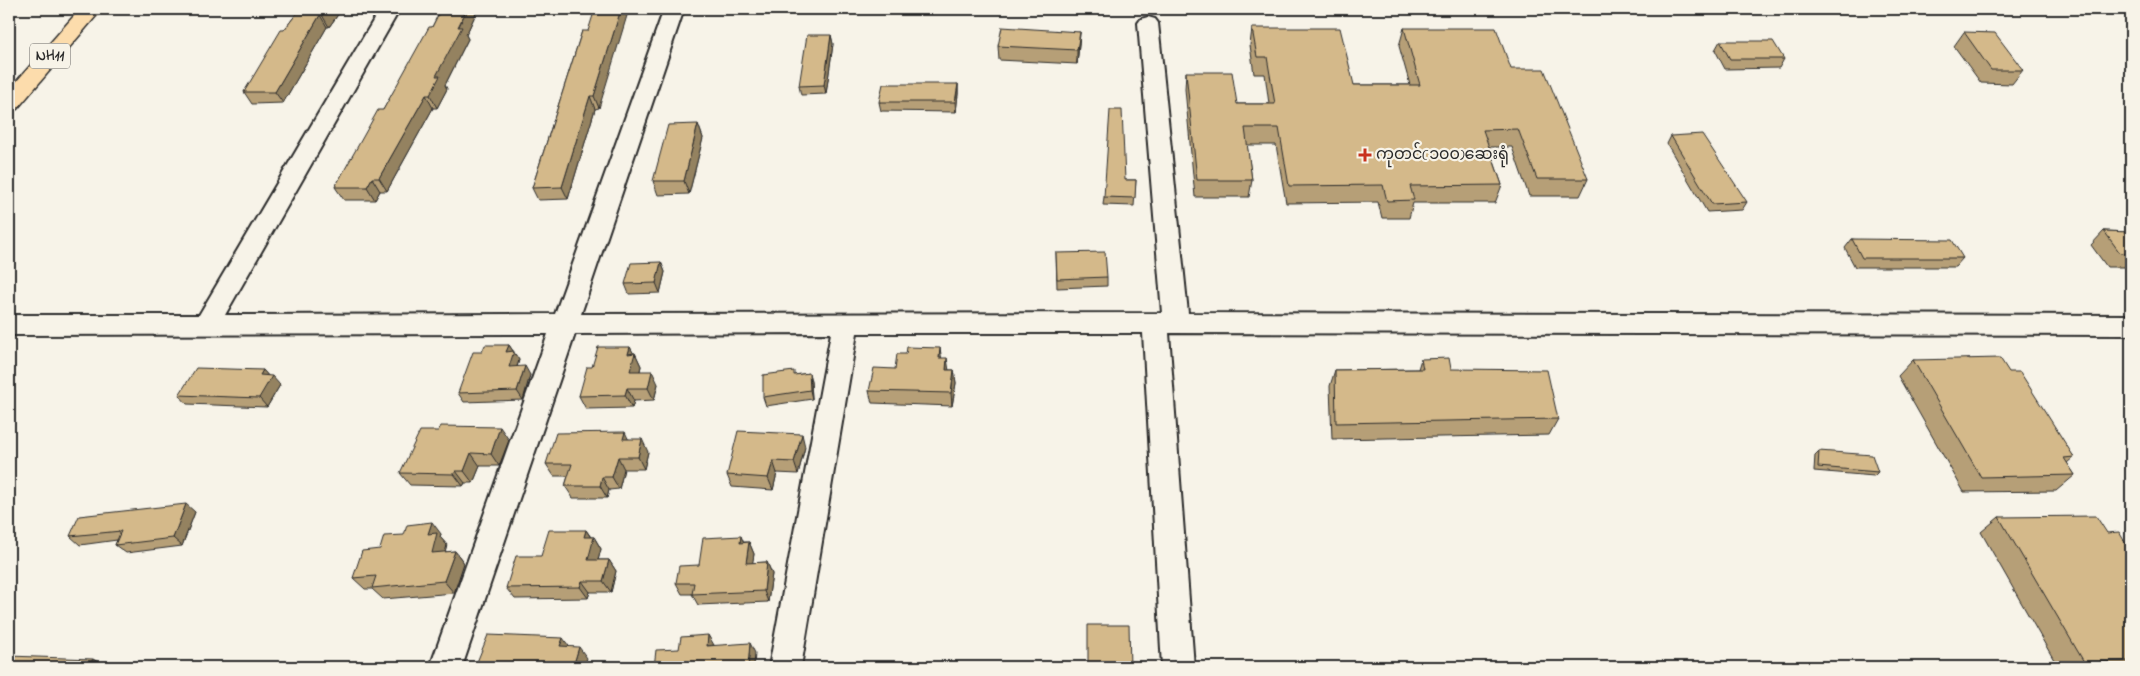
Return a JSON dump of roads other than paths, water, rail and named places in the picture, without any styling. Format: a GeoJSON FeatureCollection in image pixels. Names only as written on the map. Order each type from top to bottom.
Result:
{"type":"FeatureCollection","features":[{"type":"Feature","properties":{"kind":"highway","name":"NH11"},"geometry":{"type":"LineString","coordinates":[[13,93],[91,9]]}},
{"type":"Feature","properties":{"kind":"street"},"geometry":{"type":"LineString","coordinates":[[206,325],[390,9]]}},
{"type":"Feature","properties":{"kind":"street"},"geometry":{"type":"LineString","coordinates":[[446,667],[674,9]]}},
{"type":"Feature","properties":{"kind":"street"},"geometry":{"type":"LineString","coordinates":[[1148,23],[1165,322],[1178,667]]}},
{"type":"Feature","properties":{"kind":"street"},"geometry":{"type":"LineString","coordinates":[[9,325],[1165,322],[2131,325]]}},
{"type":"Feature","properties":{"kind":"street"},"geometry":{"type":"LineString","coordinates":[[785,667],[846,324]]}},
{"type":"Feature","properties":{"kind":"place","name":"ကုတင်(၁၀၀)ဆေးရုံ"},"geometry":{"type":"Point","coordinates":[1365,155]}}]}
